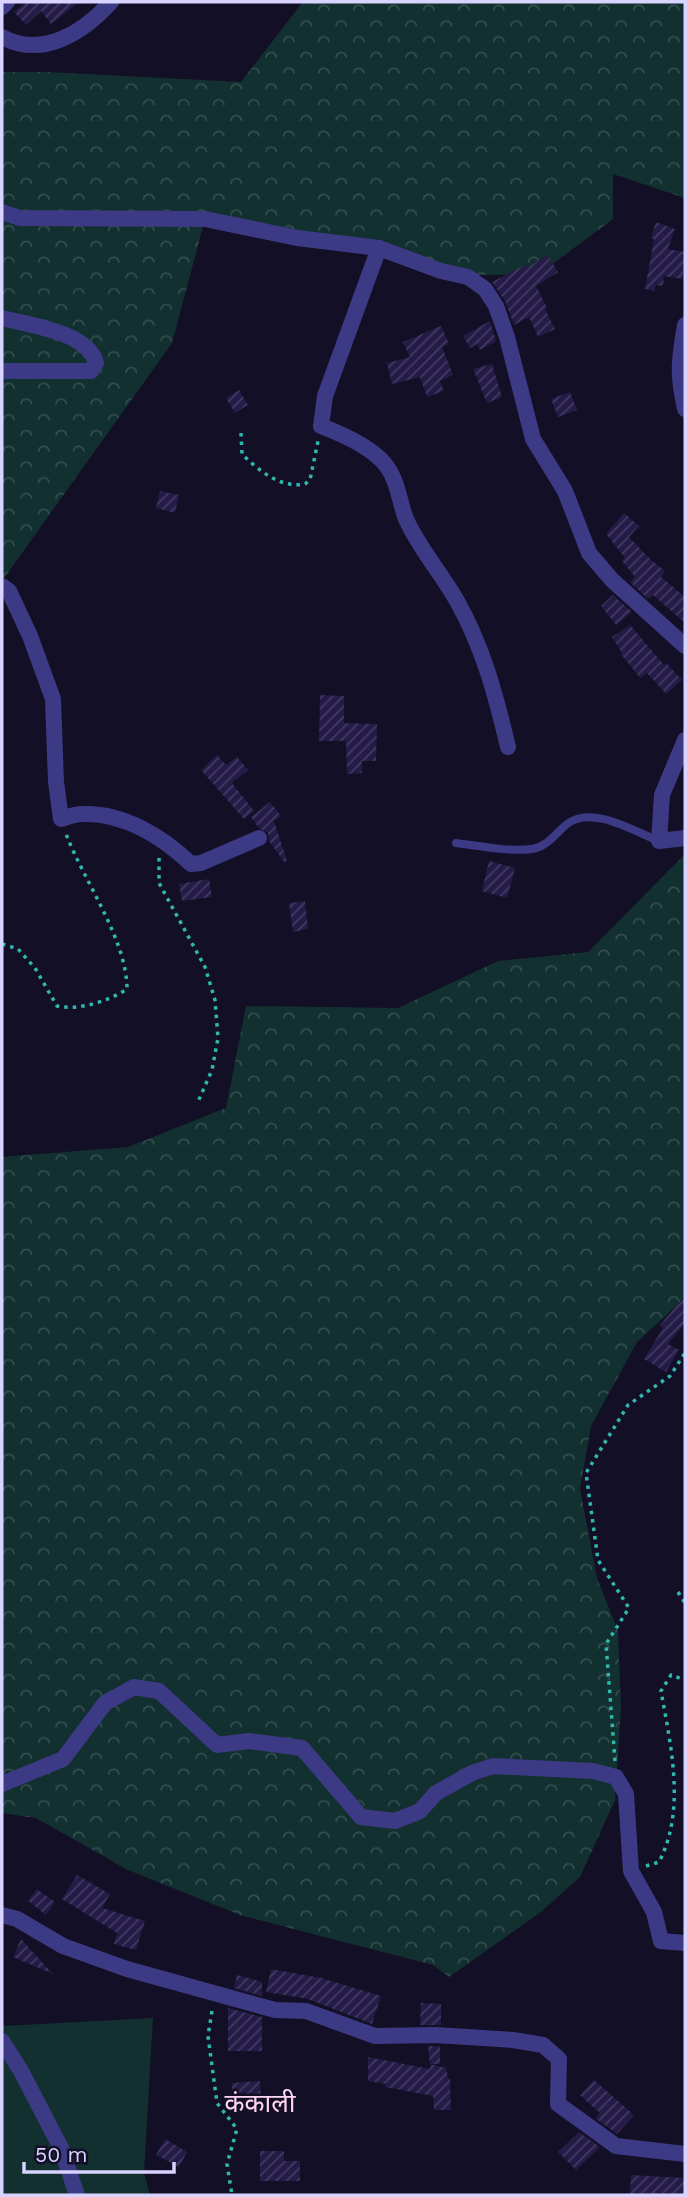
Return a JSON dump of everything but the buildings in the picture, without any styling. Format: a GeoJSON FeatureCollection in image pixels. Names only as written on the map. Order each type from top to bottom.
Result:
{"type":"FeatureCollection","features":[{"type":"Feature","properties":{"kind":"street"},"geometry":{"type":"LineString","coordinates":[[2,7],[7,2]]}},
{"type":"Feature","properties":{"kind":"street"},"geometry":{"type":"LineString","coordinates":[[2,37],[35,46],[61,40],[80,32],[111,2]]}},
{"type":"Feature","properties":{"kind":"street"},"geometry":{"type":"LineString","coordinates":[[2,212],[20,218],[205,219],[297,238],[379,248],[441,271],[468,277],[485,289],[496,306],[507,337],[533,439],[565,491],[589,553],[612,580],[685,646]]}},
{"type":"Feature","properties":{"kind":"street"},"geometry":{"type":"LineString","coordinates":[[379,248],[326,396],[321,426],[362,446],[384,463],[393,476],[406,520],[456,599],[487,664],[508,747]]}},
{"type":"Feature","properties":{"kind":"street"},"geometry":{"type":"LineString","coordinates":[[2,318],[52,329],[80,343],[93,354],[96,363],[91,370],[2,371]]}},
{"type":"Feature","properties":{"kind":"street"},"geometry":{"type":"LineString","coordinates":[[685,325],[678,380],[685,409]]}},
{"type":"Feature","properties":{"kind":"street"},"geometry":{"type":"LineString","coordinates":[[2,586],[9,591],[30,636],[53,699],[56,782],[61,819],[82,814],[104,816],[146,830],[191,863],[201,863],[259,838]]}},
{"type":"Feature","properties":{"kind":"street"},"geometry":{"type":"LineString","coordinates":[[685,740],[662,795],[659,841],[685,838]]}},
{"type":"Feature","properties":{"kind":"street"},"geometry":{"type":"LineString","coordinates":[[2,1784],[63,1759],[105,1703],[134,1687],[159,1692],[217,1745],[249,1741],[302,1748],[361,1817],[396,1821],[420,1811],[436,1793],[472,1773],[493,1766],[593,1771],[616,1777],[626,1794],[631,1871],[654,1912],[661,1941],[685,1943]]}},
{"type":"Feature","properties":{"kind":"street"},"geometry":{"type":"LineString","coordinates":[[2,1914],[17,1919],[63,1947],[127,1969],[275,2010],[306,2011],[375,2036],[436,2035],[513,2040],[543,2045],[559,2059],[558,2104],[616,2146],[685,2154]]}},
{"type":"Feature","properties":{"kind":"street"},"geometry":{"type":"LineString","coordinates":[[2,2041],[21,2071],[61,2148],[77,2195]]}},
{"type":"Feature","properties":{"kind":"lane"},"geometry":{"type":"LineString","coordinates":[[456,843],[535,849],[548,842],[578,817],[588,816],[659,841]]}},
{"type":"Feature","properties":{"kind":"path"},"geometry":{"type":"LineString","coordinates":[[241,433],[242,454],[252,464],[285,485],[296,486],[310,480],[321,426]]}},
{"type":"Feature","properties":{"kind":"path"},"geometry":{"type":"LineString","coordinates":[[2,944],[18,948],[35,968],[57,1006],[67,1009],[116,997],[127,989],[127,974],[117,944],[73,852],[61,819]]}},
{"type":"Feature","properties":{"kind":"path"},"geometry":{"type":"LineString","coordinates":[[159,838],[159,883],[205,967],[215,1000],[218,1038],[212,1070],[197,1104]]}},
{"type":"Feature","properties":{"kind":"path"},"geometry":{"type":"LineString","coordinates":[[616,1777],[606,1644],[629,1608],[598,1560],[586,1474],[628,1405],[670,1376],[685,1353]]}},
{"type":"Feature","properties":{"kind":"path"},"geometry":{"type":"LineString","coordinates":[[678,1592],[685,1603]]}},
{"type":"Feature","properties":{"kind":"path"},"geometry":{"type":"LineString","coordinates":[[631,1871],[659,1862],[668,1845],[673,1824],[674,1775],[661,1692],[671,1675],[685,1680]]}},
{"type":"Feature","properties":{"kind":"path"},"geometry":{"type":"LineString","coordinates":[[215,1992],[208,2036],[217,2103],[237,2129],[227,2164],[232,2195]]}},
{"type":"Feature","properties":{"kind":"green space"},"geometry":{"type":"Polygon","coordinates":[[[685,2],[685,198],[613,174],[613,219],[539,274],[475,275],[205,219],[172,343],[2,581],[2,72],[241,82],[302,3],[685,2]]]}},
{"type":"Feature","properties":{"kind":"green space"},"geometry":{"type":"Polygon","coordinates":[[[685,854],[685,1298],[637,1342],[591,1426],[580,1489],[597,1578],[618,1631],[621,1708],[615,1800],[580,1877],[541,1912],[449,1977],[433,1965],[240,1915],[128,1870],[36,1818],[2,1813],[2,1157],[128,1147],[226,1108],[246,1006],[398,1008],[498,961],[588,952],[685,854]]]}},
{"type":"Feature","properties":{"kind":"green space"},"geometry":{"type":"Polygon","coordinates":[[[153,2018],[144,2173],[150,2195],[2,2195],[2,2026],[153,2018]]]}},
{"type":"Feature","properties":{"kind":"district","name":"कंकाली"},"geometry":{"type":"Point","coordinates":[260,2103]}}]}
